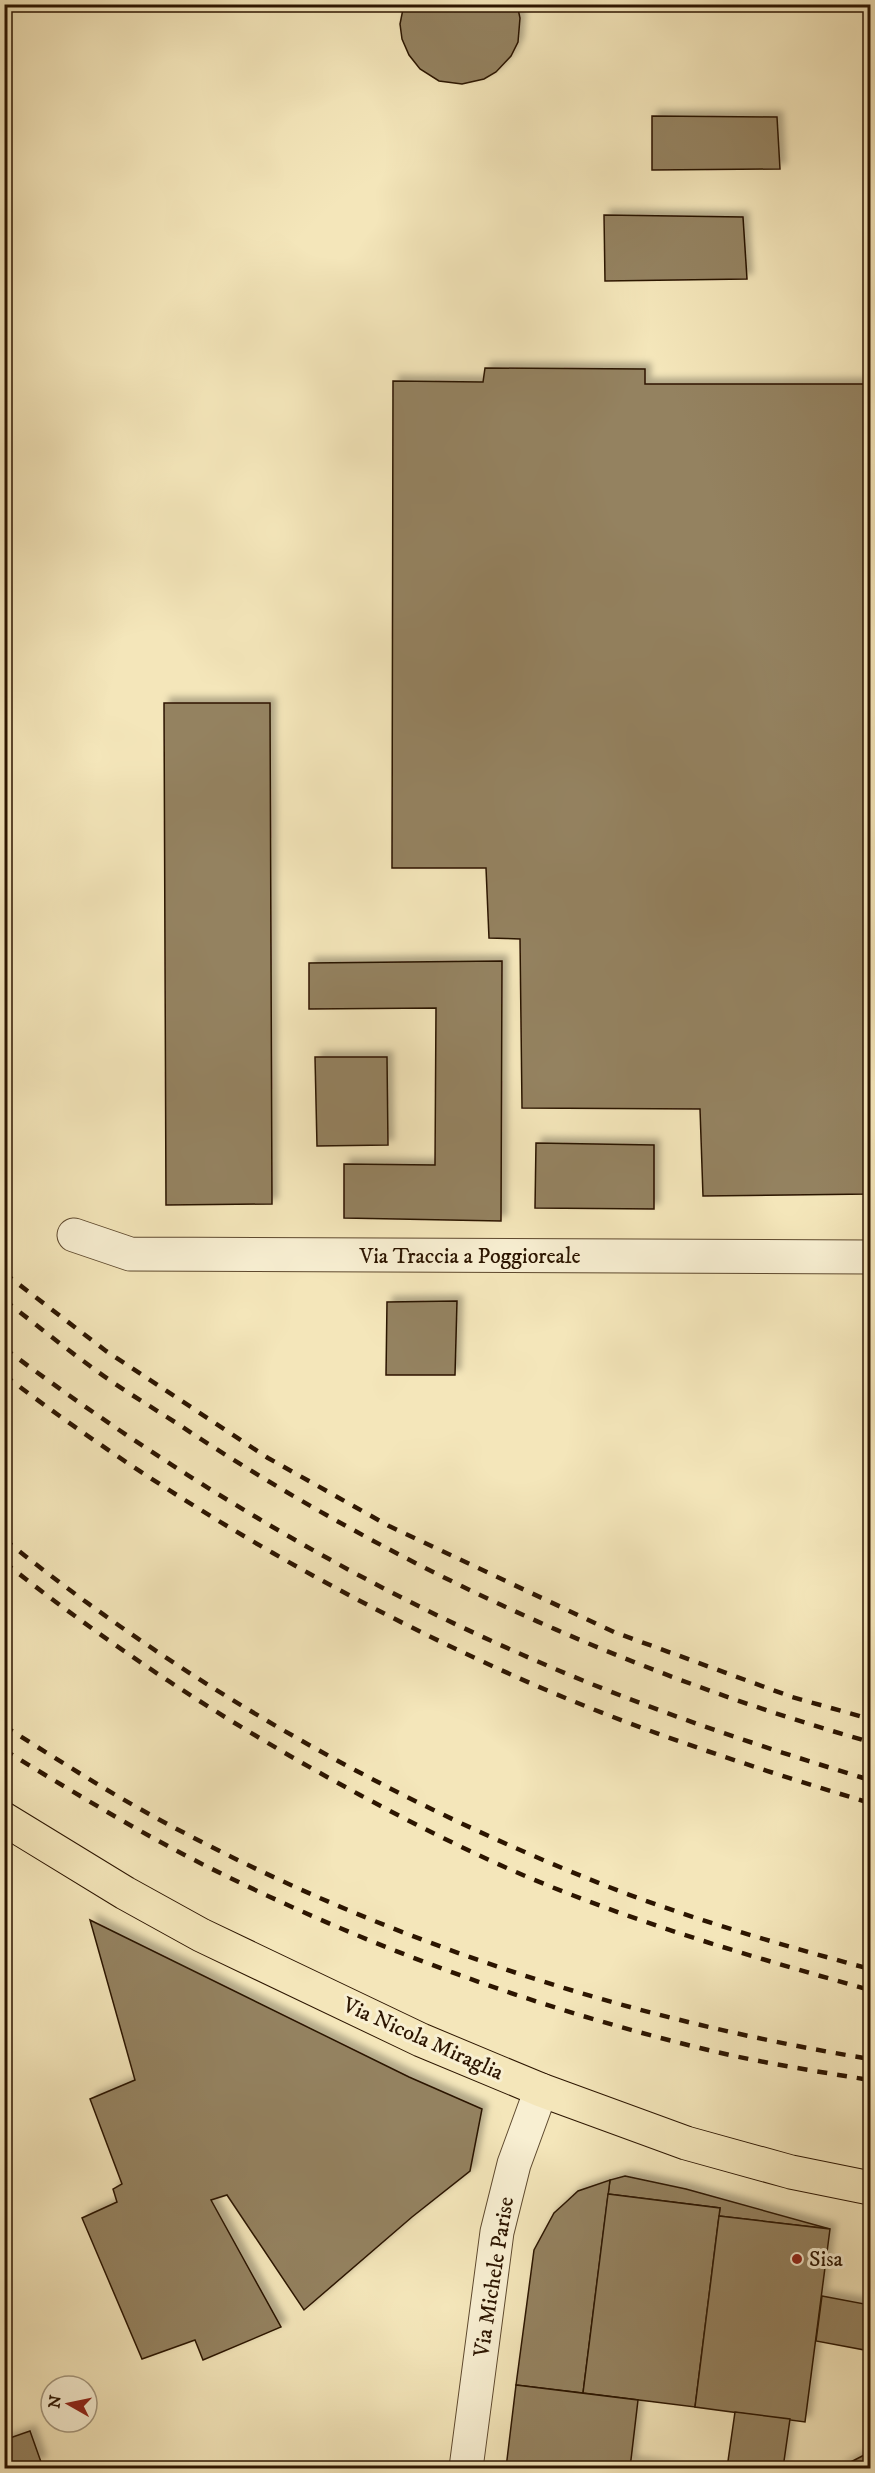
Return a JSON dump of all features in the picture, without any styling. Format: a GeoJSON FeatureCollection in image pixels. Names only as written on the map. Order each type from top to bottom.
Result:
{"type":"FeatureCollection","features":[{"type":"Feature","properties":{"kind":"main road","name":"Via Nicola Miraglia"},"geometry":{"type":"LineString","coordinates":[[4,1819],[125,1893],[201,1935],[421,2040],[541,2090],[687,2143],[791,2172],[870,2188]]}},
{"type":"Feature","properties":{"kind":"street","name":"Via Traccia a Poggioreale"},"geometry":{"type":"LineString","coordinates":[[74,1235],[130,1254],[870,1257]]}},
{"type":"Feature","properties":{"kind":"street","name":"Via Michele Parise"},"geometry":{"type":"LineString","coordinates":[[466,2469],[497,2232],[514,2164],[541,2090]]}},
{"type":"Feature","properties":{"kind":"building"},"geometry":{"type":"Polygon","coordinates":[[[404,4],[517,4],[520,18],[518,42],[511,56],[496,72],[484,79],[462,84],[439,81],[420,69],[409,55],[402,39],[400,24],[404,4]]]}},
{"type":"Feature","properties":{"kind":"building"},"geometry":{"type":"Polygon","coordinates":[[[652,116],[777,117],[780,169],[652,170],[652,116]]]}},
{"type":"Feature","properties":{"kind":"building"},"geometry":{"type":"Polygon","coordinates":[[[604,215],[743,217],[747,279],[605,281],[604,215]]]}},
{"type":"Feature","properties":{"kind":"building"},"geometry":{"type":"Polygon","coordinates":[[[485,368],[645,369],[645,384],[870,384],[870,1194],[703,1196],[700,1109],[522,1108],[520,939],[489,938],[486,868],[392,868],[393,381],[483,382],[485,368]]]}},
{"type":"Feature","properties":{"kind":"building"},"geometry":{"type":"Polygon","coordinates":[[[164,703],[270,703],[272,1204],[166,1205],[164,703]]]}},
{"type":"Feature","properties":{"kind":"building"},"geometry":{"type":"Polygon","coordinates":[[[502,961],[501,1221],[344,1218],[344,1164],[435,1165],[436,1008],[309,1009],[309,963],[502,961]]]}},
{"type":"Feature","properties":{"kind":"building"},"geometry":{"type":"Polygon","coordinates":[[[315,1057],[387,1057],[388,1145],[317,1146],[315,1057]]]}},
{"type":"Feature","properties":{"kind":"building"},"geometry":{"type":"Polygon","coordinates":[[[536,1143],[654,1145],[654,1209],[535,1208],[536,1143]]]}},
{"type":"Feature","properties":{"kind":"building"},"geometry":{"type":"Polygon","coordinates":[[[457,1301],[455,1375],[386,1375],[387,1302],[457,1301]]]}},
{"type":"Feature","properties":{"kind":"building"},"geometry":{"type":"Polygon","coordinates":[[[90,1920],[409,2077],[482,2109],[470,2171],[412,2217],[304,2310],[227,2195],[211,2200],[281,2327],[203,2360],[195,2340],[142,2359],[82,2218],[117,2202],[113,2189],[122,2184],[90,2099],[135,2080],[90,1920]]]}},
{"type":"Feature","properties":{"kind":"building"},"geometry":{"type":"Polygon","coordinates":[[[625,2176],[686,2189],[830,2229],[719,2216],[720,2208],[608,2194],[610,2180],[625,2176]]]}},
{"type":"Feature","properties":{"kind":"building"},"geometry":{"type":"Polygon","coordinates":[[[610,2180],[583,2393],[516,2385],[534,2250],[554,2213],[578,2191],[610,2180]]]}},
{"type":"Feature","properties":{"kind":"building"},"geometry":{"type":"Polygon","coordinates":[[[608,2194],[720,2208],[695,2407],[583,2393],[608,2194]]]}},
{"type":"Feature","properties":{"kind":"building"},"geometry":{"type":"Polygon","coordinates":[[[719,2216],[830,2229],[805,2422],[695,2407],[719,2216]]]}},
{"type":"Feature","properties":{"kind":"building"},"geometry":{"type":"Polygon","coordinates":[[[822,2296],[870,2305],[870,2351],[816,2341],[822,2296]]]}},
{"type":"Feature","properties":{"kind":"building"},"geometry":{"type":"Polygon","coordinates":[[[516,2385],[638,2400],[630,2468],[506,2468],[516,2385]]]}},
{"type":"Feature","properties":{"kind":"building"},"geometry":{"type":"Polygon","coordinates":[[[735,2412],[790,2419],[783,2468],[727,2468],[735,2412]]]}},
{"type":"Feature","properties":{"kind":"building"},"geometry":{"type":"Polygon","coordinates":[[[30,2431],[41,2462],[21,2468],[8,2468],[4,2457],[4,2440],[30,2431]]]}},
{"type":"Feature","properties":{"kind":"building"},"geometry":{"type":"Polygon","coordinates":[[[870,2452],[870,2468],[839,2468],[870,2452]]]}},
{"type":"Feature","properties":{"kind":"building"},"geometry":{"type":"Polygon","coordinates":[[[630,2462],[675,2468],[630,2468],[630,2462]]]}},
{"type":"Feature","properties":{"kind":"railway"},"geometry":{"type":"LineString","coordinates":[[4,1273],[106,1351],[268,1458],[389,1526],[614,1632],[792,1697],[870,1719]]}},
{"type":"Feature","properties":{"kind":"railway"},"geometry":{"type":"LineString","coordinates":[[4,1300],[103,1375],[193,1434],[353,1530],[436,1573],[520,1614],[605,1651],[781,1715],[870,1742]]}},
{"type":"Feature","properties":{"kind":"railway"},"geometry":{"type":"LineString","coordinates":[[4,1348],[67,1394],[196,1480],[262,1521],[398,1596],[539,1662],[662,1711],[870,1780]]}},
{"type":"Feature","properties":{"kind":"railway"},"geometry":{"type":"LineString","coordinates":[[4,1375],[65,1420],[193,1505],[258,1544],[392,1618],[571,1701],[741,1762],[870,1803]]}},
{"type":"Feature","properties":{"kind":"railway"},"geometry":{"type":"LineString","coordinates":[[4,1539],[73,1593],[218,1691],[294,1736],[449,1817],[528,1854],[641,1899],[738,1931],[870,1969]]}},
{"type":"Feature","properties":{"kind":"railway"},"geometry":{"type":"LineString","coordinates":[[4,1562],[133,1657],[222,1715],[313,1769],[438,1836],[518,1873],[609,1909],[720,1946],[870,1990]]}},
{"type":"Feature","properties":{"kind":"railway"},"geometry":{"type":"LineString","coordinates":[[4,1726],[131,1804],[234,1858],[409,1935],[591,1996],[683,2021],[776,2042],[870,2059]]}},
{"type":"Feature","properties":{"kind":"railway"},"geometry":{"type":"LineString","coordinates":[[4,1750],[178,1852],[263,1894],[385,1947],[509,1992],[636,2031],[764,2062],[870,2080]]}},
{"type":"Feature","properties":{"kind":"place","name":"Sisa"},"geometry":{"type":"Point","coordinates":[797,2259]}}]}
